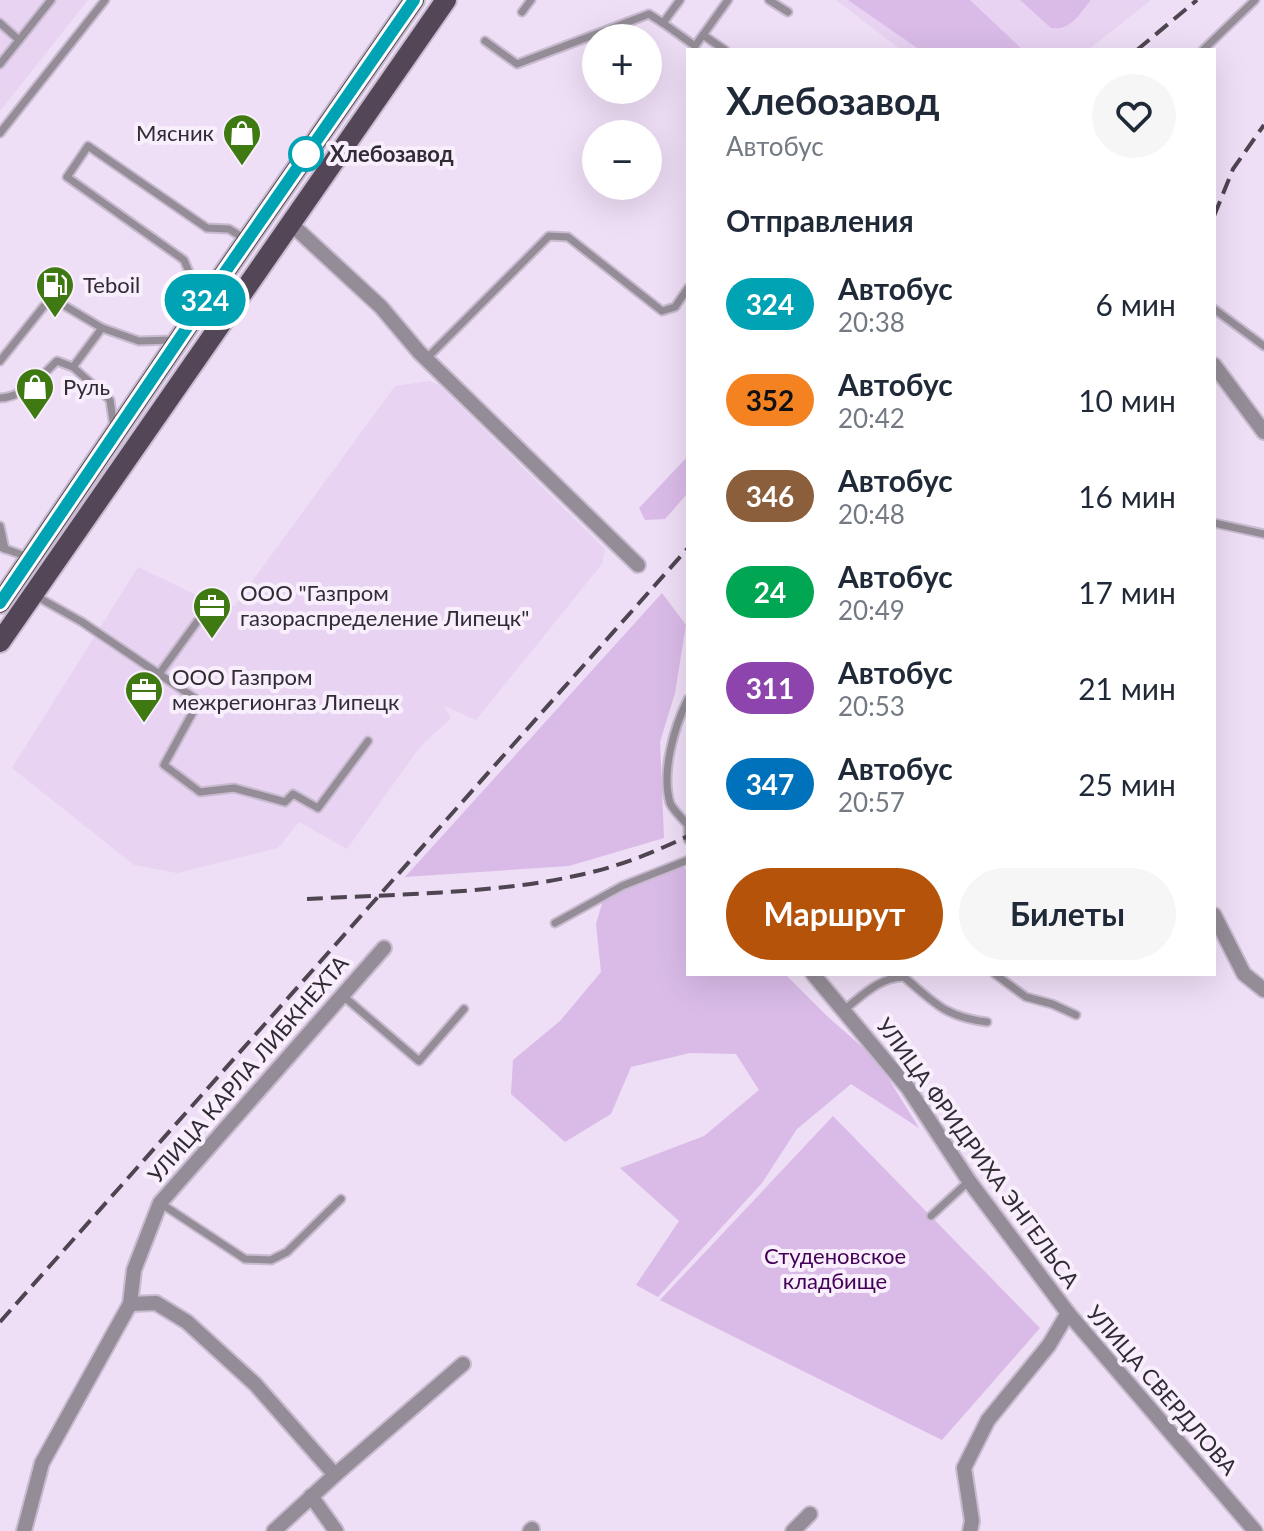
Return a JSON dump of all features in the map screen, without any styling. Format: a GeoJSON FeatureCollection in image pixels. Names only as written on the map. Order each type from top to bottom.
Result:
{"type":"FeatureCollection","features":[{"type":"Feature","properties":{"kind":"main road"},"geometry":{"type":"LineString","coordinates":[[0,603],[414,0]]}},
{"type":"Feature","properties":{"kind":"main road"},"geometry":{"type":"LineString","coordinates":[[0,642],[446,0]]}},
{"type":"Feature","properties":{"kind":"street"},"geometry":{"type":"LineString","coordinates":[[290,223],[381,307],[426,359],[638,565]]}},
{"type":"Feature","properties":{"kind":"street"},"geometry":{"type":"LineString","coordinates":[[1216,368],[1264,432]]}},
{"type":"Feature","properties":{"kind":"street"},"geometry":{"type":"LineString","coordinates":[[1216,919],[1244,974],[1264,990]]}},
{"type":"Feature","properties":{"kind":"street","name":"УЛИЦА КАРЛА ЛИБКНЕХТА"},"geometry":{"type":"LineString","coordinates":[[24,1531],[42,1463],[130,1304],[134,1270],[160,1203],[384,948]]}},
{"type":"Feature","properties":{"kind":"street","name":"УЛИЦА ФРИДРИХА ЭНГЕЛЬСА"},"geometry":{"type":"LineString","coordinates":[[815,976],[908,1088],[969,1181],[1068,1313],[1049,1345],[988,1420],[964,1468],[972,1521],[970,1531]]}},
{"type":"Feature","properties":{"kind":"street"},"geometry":{"type":"LineString","coordinates":[[130,1304],[156,1303],[187,1322],[255,1384],[335,1475]]}},
{"type":"Feature","properties":{"kind":"street","name":"УЛИЦА СВЕРДЛОВА"},"geometry":{"type":"LineString","coordinates":[[1068,1313],[1255,1531]]}},
{"type":"Feature","properties":{"kind":"street"},"geometry":{"type":"LineString","coordinates":[[274,1531],[463,1364]]}},
{"type":"Feature","properties":{"kind":"street"},"geometry":{"type":"LineString","coordinates":[[311,1496],[336,1531]]}},
{"type":"Feature","properties":{"kind":"street"},"geometry":{"type":"LineString","coordinates":[[793,1531],[810,1514]]}},
{"type":"Feature","properties":{"kind":"lane"},"geometry":{"type":"LineString","coordinates":[[0,133],[105,0]]}},
{"type":"Feature","properties":{"kind":"lane"},"geometry":{"type":"LineString","coordinates":[[522,12],[531,0]]}},
{"type":"Feature","properties":{"kind":"lane"},"geometry":{"type":"LineString","coordinates":[[663,23],[680,0]]}},
{"type":"Feature","properties":{"kind":"lane"},"geometry":{"type":"LineString","coordinates":[[485,41],[517,64],[649,14],[695,46],[728,0]]}},
{"type":"Feature","properties":{"kind":"lane"},"geometry":{"type":"LineString","coordinates":[[769,0],[788,12]]}},
{"type":"Feature","properties":{"kind":"lane"},"geometry":{"type":"LineString","coordinates":[[1205,48],[1255,0]]}},
{"type":"Feature","properties":{"kind":"lane"},"geometry":{"type":"LineString","coordinates":[[0,64],[47,1]]}},
{"type":"Feature","properties":{"kind":"lane"},"geometry":{"type":"LineString","coordinates":[[0,23],[19,40]]}},
{"type":"Feature","properties":{"kind":"lane"},"geometry":{"type":"LineString","coordinates":[[703,35],[722,48]]}},
{"type":"Feature","properties":{"kind":"lane"},"geometry":{"type":"LineString","coordinates":[[207,298],[195,286],[184,260],[67,177],[88,146],[207,228],[229,229],[247,240]]}},
{"type":"Feature","properties":{"kind":"lane"},"geometry":{"type":"LineString","coordinates":[[426,359],[549,236],[568,237],[662,311],[675,307],[686,291]]}},
{"type":"Feature","properties":{"kind":"lane"},"geometry":{"type":"LineString","coordinates":[[0,361],[44,306],[60,303],[102,328],[139,341],[180,340]]}},
{"type":"Feature","properties":{"kind":"lane"},"geometry":{"type":"LineString","coordinates":[[1216,310],[1264,346]]}},
{"type":"Feature","properties":{"kind":"lane"},"geometry":{"type":"LineString","coordinates":[[73,367],[102,328]]}},
{"type":"Feature","properties":{"kind":"lane"},"geometry":{"type":"LineString","coordinates":[[0,398],[28,388],[57,361],[73,367],[110,400],[115,434]]}},
{"type":"Feature","properties":{"kind":"lane"},"geometry":{"type":"LineString","coordinates":[[1216,523],[1264,534]]}},
{"type":"Feature","properties":{"kind":"lane"},"geometry":{"type":"LineString","coordinates":[[0,526],[2,548],[32,559]]}},
{"type":"Feature","properties":{"kind":"lane"},"geometry":{"type":"LineString","coordinates":[[33,594],[82,622],[199,701],[164,765],[200,792],[234,788],[285,802],[293,794],[318,808],[368,741]]}},
{"type":"Feature","properties":{"kind":"lane"},"geometry":{"type":"LineString","coordinates":[[159,674],[202,615]]}},
{"type":"Feature","properties":{"kind":"lane"},"geometry":{"type":"LineString","coordinates":[[686,703],[668,758],[671,805],[686,821]]}},
{"type":"Feature","properties":{"kind":"lane"},"geometry":{"type":"LineString","coordinates":[[555,923],[622,886],[686,861]]}},
{"type":"Feature","properties":{"kind":"lane"},"geometry":{"type":"LineString","coordinates":[[845,1009],[893,976],[904,977],[940,1009],[967,1019],[987,1022]]}},
{"type":"Feature","properties":{"kind":"lane"},"geometry":{"type":"LineString","coordinates":[[998,976],[1026,997],[1076,1015]]}},
{"type":"Feature","properties":{"kind":"lane"},"geometry":{"type":"LineString","coordinates":[[342,995],[419,1061],[464,1009]]}},
{"type":"Feature","properties":{"kind":"lane"},"geometry":{"type":"LineString","coordinates":[[931,1216],[969,1181]]}},
{"type":"Feature","properties":{"kind":"lane"},"geometry":{"type":"LineString","coordinates":[[160,1203],[245,1259],[271,1260],[287,1252],[341,1199]]}},
{"type":"Feature","properties":{"kind":"shaded area"},"geometry":{"type":"Polygon","coordinates":[[[0,0],[88,0],[0,111],[0,0]]]}},
{"type":"Feature","properties":{"kind":"shaded area"},"geometry":{"type":"Polygon","coordinates":[[[836,0],[1151,0],[1091,48],[898,48],[836,0]]]}},
{"type":"Feature","properties":{"kind":"shaded area"},"geometry":{"type":"Polygon","coordinates":[[[430,381],[440,386],[605,549],[602,564],[476,720],[444,706],[451,718],[420,747],[347,849],[299,822],[278,848],[177,873],[134,865],[12,768],[138,567],[219,606],[234,606],[395,386],[430,381]]]}},
{"type":"Feature","properties":{"kind":"green space"},"geometry":{"type":"Polygon","coordinates":[[[848,0],[970,0],[1021,48],[917,48],[848,0]]]}},
{"type":"Feature","properties":{"kind":"green space"},"geometry":{"type":"Polygon","coordinates":[[[1020,0],[1091,0],[1069,24],[1051,28],[1020,0]]]}},
{"type":"Feature","properties":{"kind":"green space"},"geometry":{"type":"Polygon","coordinates":[[[686,458],[686,495],[665,519],[645,520],[639,508],[686,458]]]}},
{"type":"Feature","properties":{"kind":"green space"},"geometry":{"type":"Polygon","coordinates":[[[662,593],[686,625],[675,693],[660,742],[664,838],[569,866],[405,877],[662,593]]]}},
{"type":"Feature","properties":{"kind":"green space"},"geometry":{"type":"Polygon","coordinates":[[[679,858],[686,870],[686,976],[787,976],[877,1060],[919,1128],[851,1084],[797,1129],[762,1183],[658,1297],[636,1285],[679,1221],[620,1168],[704,1136],[759,1090],[736,1054],[690,1053],[631,1067],[611,1114],[565,1142],[511,1094],[513,1060],[560,1021],[601,972],[596,924],[603,900],[679,858]]]}},
{"type":"Feature","properties":{"kind":"green space","name":"Студеновское кладбище"},"geometry":{"type":"Polygon","coordinates":[[[833,1116],[1040,1328],[942,1440],[660,1300],[833,1116]]]}},
{"type":"Feature","properties":{"kind":"railway"},"geometry":{"type":"LineString","coordinates":[[1139,48],[1197,0]]}},
{"type":"Feature","properties":{"kind":"railway"},"geometry":{"type":"LineString","coordinates":[[1216,211],[1233,169],[1264,125]]}},
{"type":"Feature","properties":{"kind":"railway"},"geometry":{"type":"LineString","coordinates":[[0,1322],[686,550]]}},
{"type":"Feature","properties":{"kind":"railway"},"geometry":{"type":"LineString","coordinates":[[307,899],[446,892],[551,881],[624,863],[686,837]]}},
{"type":"Feature","properties":{"kind":"bus line","name":"324"},"geometry":{"type":"LineString","coordinates":[[0,603],[414,0]]}},
{"type":"Feature","properties":{"kind":"place","name":"Хлебозавод"},"geometry":{"type":"Point","coordinates":[306,154]}},
{"type":"Feature","properties":{"kind":"place","name":"Мясник"},"geometry":{"type":"Point","coordinates":[242,167]}},
{"type":"Feature","properties":{"kind":"place","name":"Teboil"},"geometry":{"type":"Point","coordinates":[55,319]}},
{"type":"Feature","properties":{"kind":"place","name":"Руль"},"geometry":{"type":"Point","coordinates":[35,421]}},
{"type":"Feature","properties":{"kind":"place","name":"ООО \"Газпром газораспределение Липецк\""},"geometry":{"type":"Point","coordinates":[212,640]}},
{"type":"Feature","properties":{"kind":"place","name":"ООО Газпром межрегионгаз Липецк"},"geometry":{"type":"Point","coordinates":[144,724]}}]}
